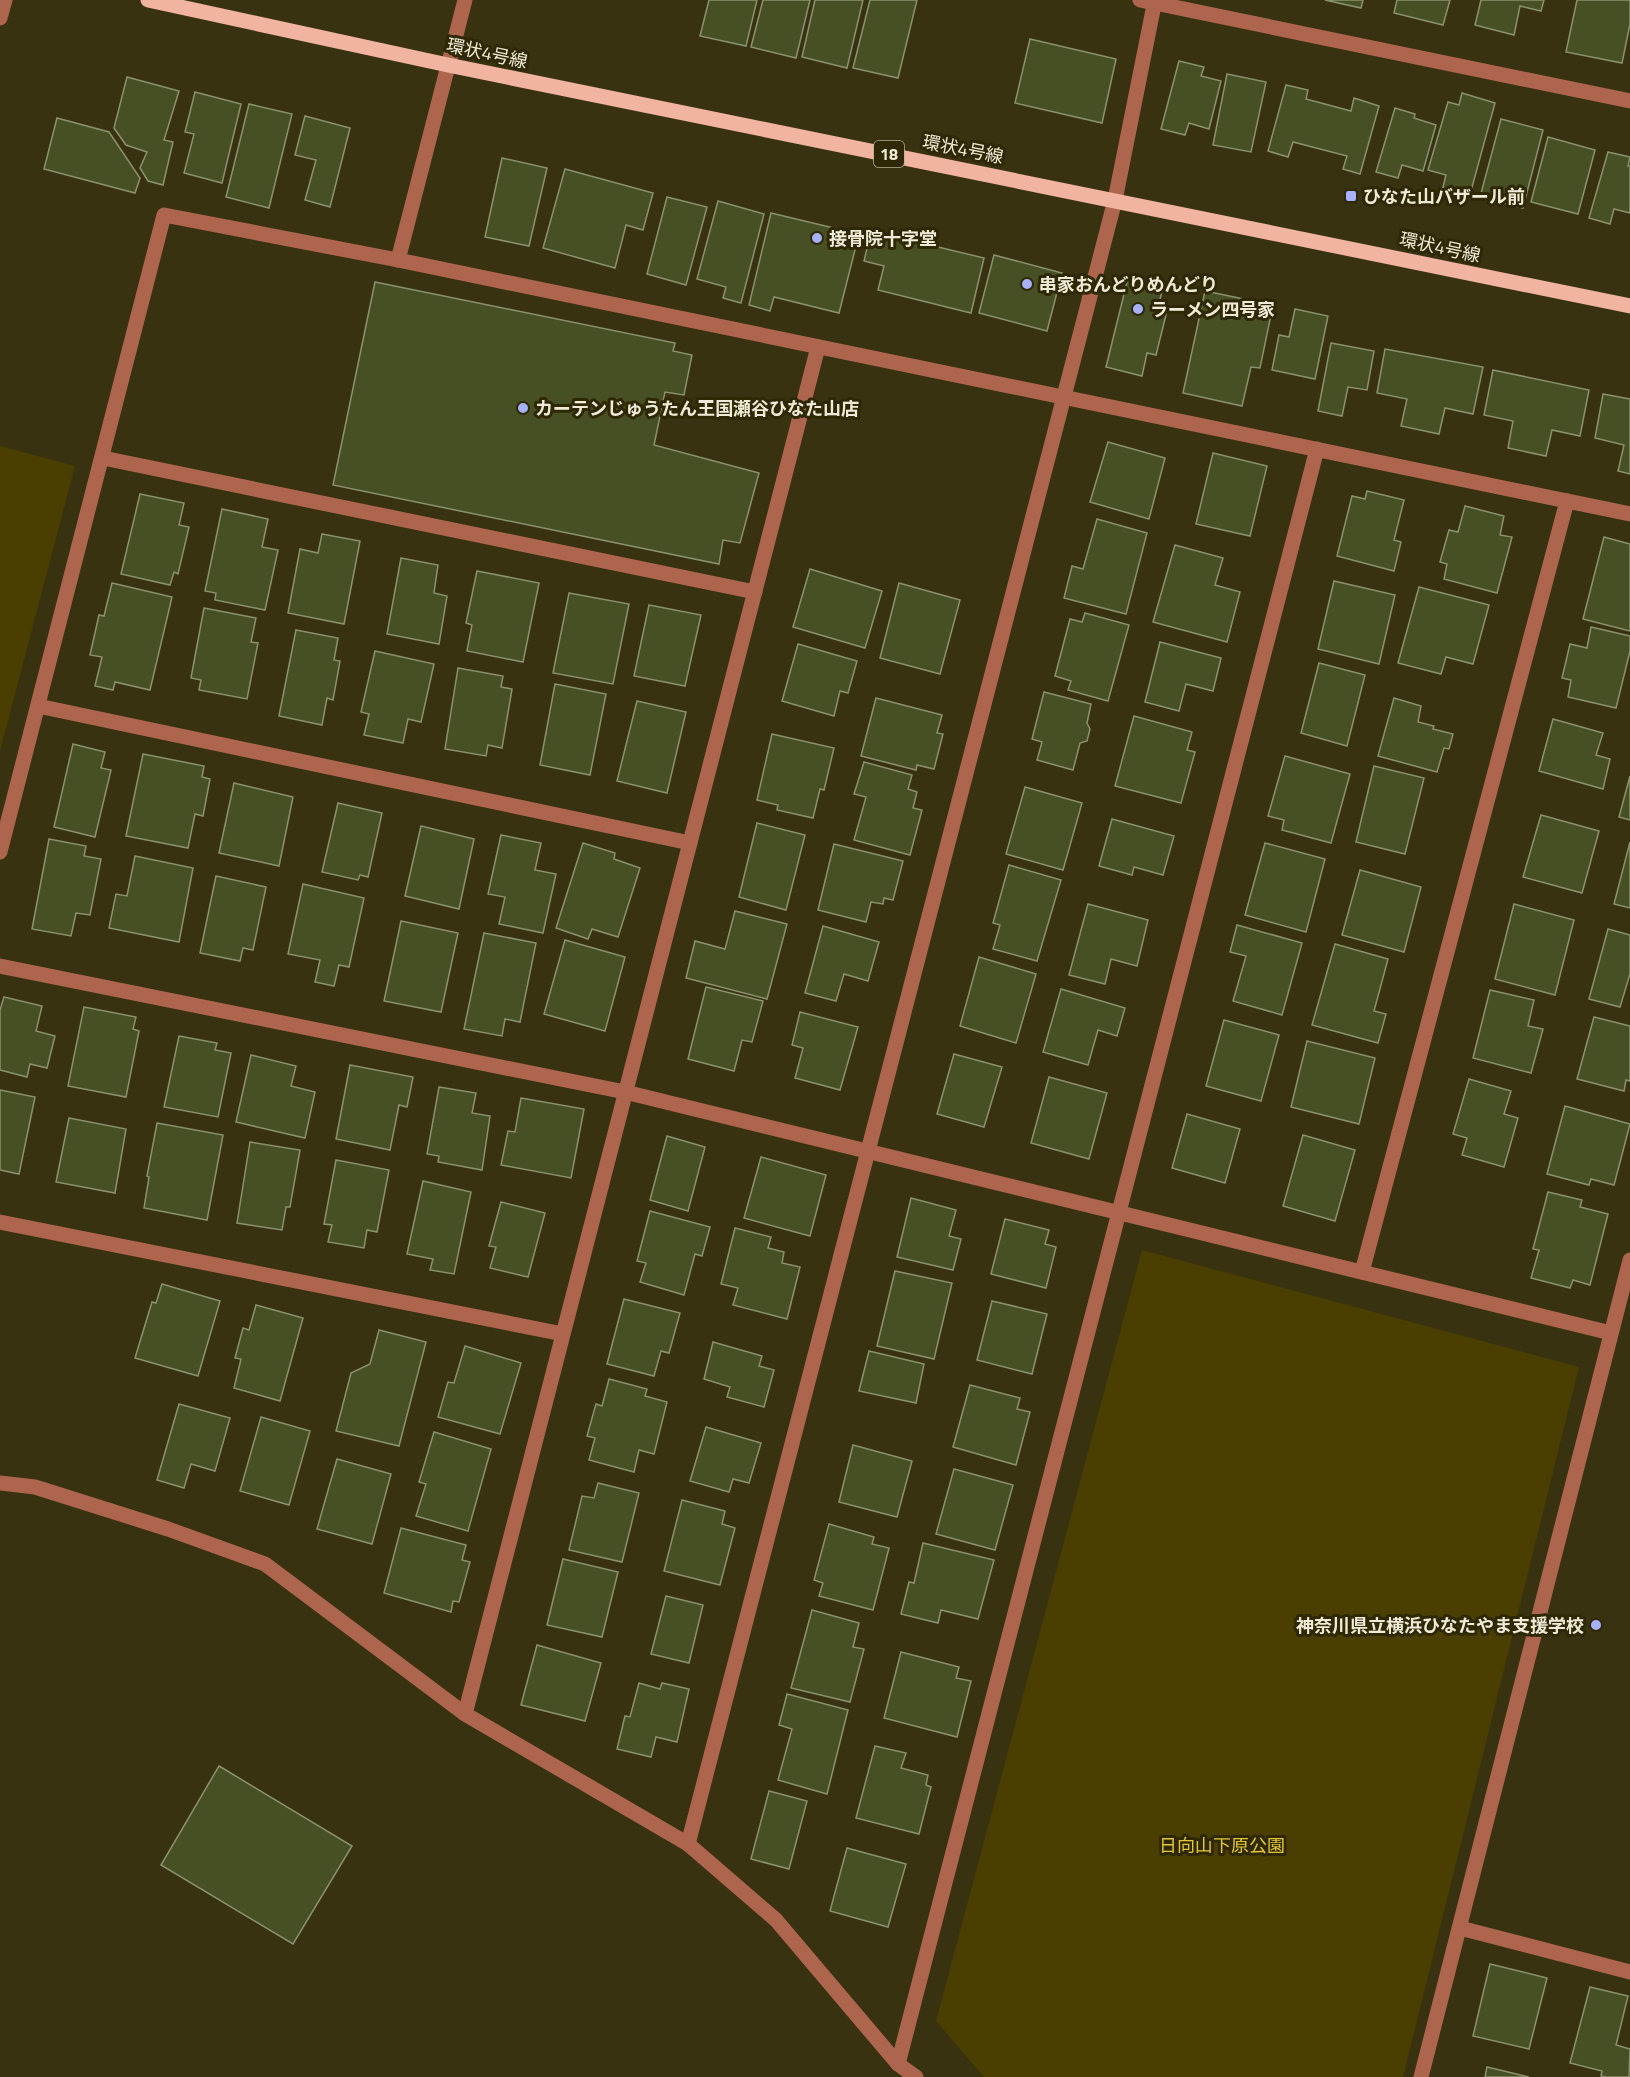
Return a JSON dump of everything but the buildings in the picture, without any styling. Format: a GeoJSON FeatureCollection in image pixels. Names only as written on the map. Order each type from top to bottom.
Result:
{"type":"FeatureCollection","features":[{"type":"Feature","properties":{"kind":"main road","name":"環状4号線"},"geometry":{"type":"LineString","coordinates":[[148,0],[448,65],[1630,306]]}},
{"type":"Feature","properties":{"kind":"street"},"geometry":{"type":"LineString","coordinates":[[0,18],[5,0]]}},
{"type":"Feature","properties":{"kind":"street"},"geometry":{"type":"LineString","coordinates":[[398,260],[465,0]]}},
{"type":"Feature","properties":{"kind":"street"},"geometry":{"type":"LineString","coordinates":[[688,1844],[1115,200],[1150,1],[1630,101]]}},
{"type":"Feature","properties":{"kind":"street"},"geometry":{"type":"LineString","coordinates":[[0,852],[164,215],[398,260],[1630,514]]}},
{"type":"Feature","properties":{"kind":"street"},"geometry":{"type":"LineString","coordinates":[[465,1714],[818,347]]}},
{"type":"Feature","properties":{"kind":"street"},"geometry":{"type":"LineString","coordinates":[[898,2064],[1317,448]]}},
{"type":"Feature","properties":{"kind":"street"},"geometry":{"type":"LineString","coordinates":[[103,458],[755,592]]}},
{"type":"Feature","properties":{"kind":"street"},"geometry":{"type":"LineString","coordinates":[[1362,1272],[1566,501]]}},
{"type":"Feature","properties":{"kind":"street"},"geometry":{"type":"LineString","coordinates":[[38,706],[690,843]]}},
{"type":"Feature","properties":{"kind":"street"},"geometry":{"type":"LineString","coordinates":[[0,966],[626,1092],[1611,1333]]}},
{"type":"Feature","properties":{"kind":"street"},"geometry":{"type":"LineString","coordinates":[[0,1222],[563,1334]]}},
{"type":"Feature","properties":{"kind":"street"},"geometry":{"type":"LineString","coordinates":[[1421,2077],[1630,1260]]}},
{"type":"Feature","properties":{"kind":"street"},"geometry":{"type":"LineString","coordinates":[[0,1483],[35,1487],[168,1528],[265,1564],[465,1714],[688,1844],[776,1920],[898,2064],[916,2077]]}},
{"type":"Feature","properties":{"kind":"street"},"geometry":{"type":"LineString","coordinates":[[1460,1928],[1630,1972]]}},
{"type":"Feature","properties":{"kind":"green space"},"geometry":{"type":"Polygon","coordinates":[[[0,446],[75,466],[0,751],[0,446]]]}},
{"type":"Feature","properties":{"kind":"green space","name":"日向山下原公園"},"geometry":{"type":"Polygon","coordinates":[[[1142,1250],[1579,1367],[1403,2077],[984,2077],[936,2021],[1142,1250]]]}},
{"type":"Feature","properties":{"kind":"place","name":"ひなた山バザール前"},"geometry":{"type":"Point","coordinates":[1351,196]}},
{"type":"Feature","properties":{"kind":"place","name":"接骨院十字堂"},"geometry":{"type":"Point","coordinates":[817,238]}},
{"type":"Feature","properties":{"kind":"place","name":"串家おんどりめんどり"},"geometry":{"type":"Point","coordinates":[1027,284]}},
{"type":"Feature","properties":{"kind":"place","name":"ラーメン四号家"},"geometry":{"type":"Point","coordinates":[1138,309]}},
{"type":"Feature","properties":{"kind":"place","name":"カーテンじゅうたん王国瀬谷ひなた山店"},"geometry":{"type":"Point","coordinates":[523,408]}},
{"type":"Feature","properties":{"kind":"place","name":"神奈川県立横浜ひなたやま支援学校"},"geometry":{"type":"Point","coordinates":[1596,1625]}}]}
